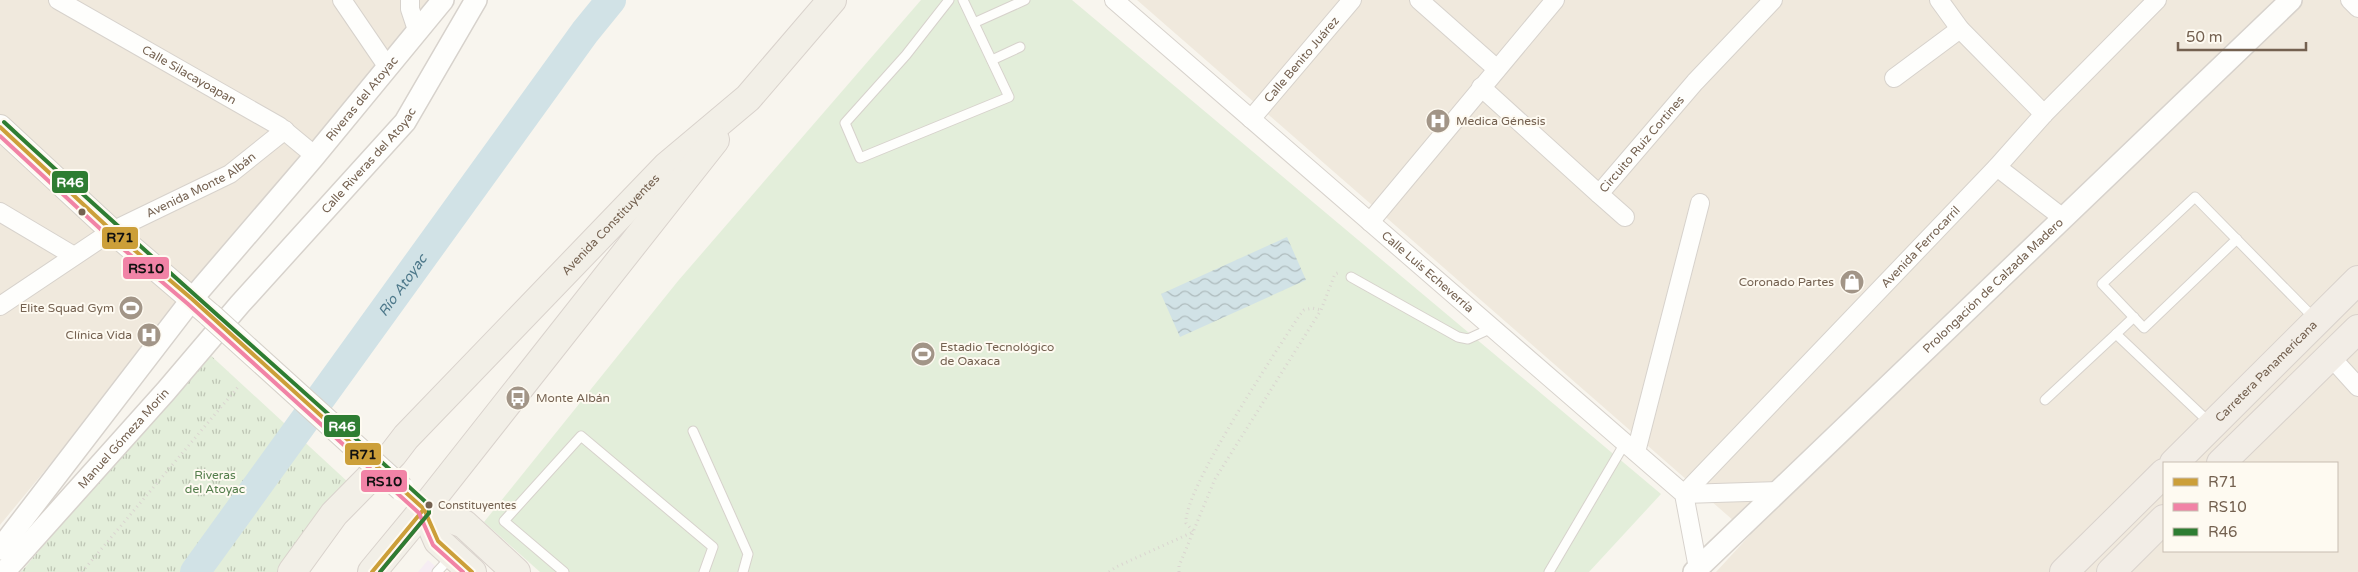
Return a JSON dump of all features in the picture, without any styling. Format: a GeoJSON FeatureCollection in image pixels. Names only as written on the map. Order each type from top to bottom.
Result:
{"type":"FeatureCollection","features":[{"type":"Feature","properties":{"kind":"highway","name":"Carretera Panamericana"},"geometry":{"type":"LineString","coordinates":[[2175,462],[2358,280]]}},
{"type":"Feature","properties":{"kind":"highway"},"geometry":{"type":"LineString","coordinates":[[2222,462],[2358,329]]}},
{"type":"Feature","properties":{"kind":"highway"},"geometry":{"type":"LineString","coordinates":[[2064,572],[2163,474]]}},
{"type":"Feature","properties":{"kind":"highway"},"geometry":{"type":"LineString","coordinates":[[2120,569],[2163,520]]}},
{"type":"Feature","properties":{"kind":"main road","name":"Avenida Constituyentes"},"geometry":{"type":"LineString","coordinates":[[292,572],[334,514],[393,454],[413,430],[666,166],[748,98],[832,0]]}},
{"type":"Feature","properties":{"kind":"main road"},"geometry":{"type":"LineString","coordinates":[[372,572],[424,509],[748,98]]}},
{"type":"Feature","properties":{"kind":"main road"},"geometry":{"type":"LineString","coordinates":[[0,127],[112,231],[210,315],[424,509],[464,524],[516,572]]}},
{"type":"Feature","properties":{"kind":"main road"},"geometry":{"type":"LineString","coordinates":[[424,509],[438,541],[454,566]]}},
{"type":"Feature","properties":{"kind":"street","name":"Calle Silacayoapan"},"geometry":{"type":"LineString","coordinates":[[58,0],[285,130],[308,150],[313,158]]}},
{"type":"Feature","properties":{"kind":"street"},"geometry":{"type":"LineString","coordinates":[[342,0],[387,66]]}},
{"type":"Feature","properties":{"kind":"street"},"geometry":{"type":"LineString","coordinates":[[410,0],[410,9],[416,30]]}},
{"type":"Feature","properties":{"kind":"street","name":"Riveras del Atoyac"},"geometry":{"type":"LineString","coordinates":[[0,549],[192,299],[313,158],[416,30],[443,0]]}},
{"type":"Feature","properties":{"kind":"street","name":"Calle Riveras del Atoyac"},"geometry":{"type":"LineString","coordinates":[[240,304],[404,122],[476,0]]}},
{"type":"Feature","properties":{"kind":"street","name":"Calle Benito Juárez"},"geometry":{"type":"LineString","coordinates":[[1251,119],[1352,0]]}},
{"type":"Feature","properties":{"kind":"street"},"geometry":{"type":"LineString","coordinates":[[1419,0],[1497,68]]}},
{"type":"Feature","properties":{"kind":"street"},"geometry":{"type":"LineString","coordinates":[[1370,222],[1555,0]]}},
{"type":"Feature","properties":{"kind":"street","name":"Circuito Ruiz Cortines"},"geometry":{"type":"LineString","coordinates":[[1481,87],[1599,194],[1695,82],[1773,0]]}},
{"type":"Feature","properties":{"kind":"street"},"geometry":{"type":"LineString","coordinates":[[1939,0],[1960,29],[2044,114]]}},
{"type":"Feature","properties":{"kind":"street","name":"Avenida Ferrocarril"},"geometry":{"type":"LineString","coordinates":[[1684,494],[1997,167],[2044,114],[2157,0]]}},
{"type":"Feature","properties":{"kind":"street","name":"Prolongación de Calzada Madero"},"geometry":{"type":"LineString","coordinates":[[1696,570],[2291,0]]}},
{"type":"Feature","properties":{"kind":"street"},"geometry":{"type":"LineString","coordinates":[[2350,0],[2358,8]]}},
{"type":"Feature","properties":{"kind":"street","name":"Calle Luis Echeverría"},"geometry":{"type":"LineString","coordinates":[[1116,1],[1684,494]]}},
{"type":"Feature","properties":{"kind":"street"},"geometry":{"type":"LineString","coordinates":[[1894,78],[1960,29]]}},
{"type":"Feature","properties":{"kind":"street","name":"Avenida Monte Albán"},"geometry":{"type":"LineString","coordinates":[[0,306],[112,231],[230,174],[285,130]]}},
{"type":"Feature","properties":{"kind":"street"},"geometry":{"type":"LineString","coordinates":[[1997,167],[2063,218]]}},
{"type":"Feature","properties":{"kind":"street"},"geometry":{"type":"LineString","coordinates":[[1599,194],[1625,217]]}},
{"type":"Feature","properties":{"kind":"street"},"geometry":{"type":"LineString","coordinates":[[1630,448],[1700,203]]}},
{"type":"Feature","properties":{"kind":"street"},"geometry":{"type":"LineString","coordinates":[[0,212],[74,256]]}},
{"type":"Feature","properties":{"kind":"street","name":"Manuel Gómeza Morin"},"geometry":{"type":"LineString","coordinates":[[4,572],[166,391],[240,304]]}},
{"type":"Feature","properties":{"kind":"street"},"geometry":{"type":"LineString","coordinates":[[2330,356],[2358,387]]}},
{"type":"Feature","properties":{"kind":"street"},"geometry":{"type":"LineString","coordinates":[[1696,570],[1684,494],[1778,491]]}},
{"type":"Feature","properties":{"kind":"lane"},"geometry":{"type":"LineString","coordinates":[[949,0],[906,55],[845,123],[860,158],[1009,97],[976,22],[963,0]]}},
{"type":"Feature","properties":{"kind":"lane"},"geometry":{"type":"LineString","coordinates":[[976,22],[1025,0]]}},
{"type":"Feature","properties":{"kind":"lane"},"geometry":{"type":"LineString","coordinates":[[992,60],[1020,47]]}},
{"type":"Feature","properties":{"kind":"lane"},"geometry":{"type":"LineString","coordinates":[[2237,240],[2144,328],[2102,284],[2195,197],[2317,321]]}},
{"type":"Feature","properties":{"kind":"lane"},"geometry":{"type":"LineString","coordinates":[[1351,277],[1458,337],[1468,339],[1492,328]]}},
{"type":"Feature","properties":{"kind":"lane"},"geometry":{"type":"LineString","coordinates":[[2044,400],[2134,317]]}},
{"type":"Feature","properties":{"kind":"lane"},"geometry":{"type":"LineString","coordinates":[[2116,334],[2212,425]]}},
{"type":"Feature","properties":{"kind":"lane"},"geometry":{"type":"LineString","coordinates":[[693,431],[748,554],[743,572]]}},
{"type":"Feature","properties":{"kind":"lane"},"geometry":{"type":"LineString","coordinates":[[564,572],[504,521],[581,436],[713,547],[704,572]]}},
{"type":"Feature","properties":{"kind":"lane"},"geometry":{"type":"LineString","coordinates":[[1549,572],[1630,448]]}},
{"type":"Feature","properties":{"kind":"path"},"geometry":{"type":"LineString","coordinates":[[1179,572],[1179,566],[1215,479],[1321,310],[1335,274],[1342,272],[1351,277]]}},
{"type":"Feature","properties":{"kind":"path"},"geometry":{"type":"LineString","coordinates":[[1193,531],[1186,523],[1187,512],[1214,453],[1299,316],[1304,310],[1312,308],[1321,310]]}},
{"type":"Feature","properties":{"kind":"path"},"geometry":{"type":"LineString","coordinates":[[82,572],[238,387]]}},
{"type":"Feature","properties":{"kind":"path"},"geometry":{"type":"LineString","coordinates":[[1109,572],[1193,531]]}},
{"type":"Feature","properties":{"kind":"shaded area"},"geometry":{"type":"Polygon","coordinates":[[[0,0],[433,0],[0,525],[0,0]]]}},
{"type":"Feature","properties":{"kind":"shaded area"},"geometry":{"type":"Polygon","coordinates":[[[1137,0],[2358,0],[2358,572],[1716,572],[1750,535],[1137,0]]]}},
{"type":"Feature","properties":{"kind":"shaded area"},"geometry":{"type":"Polygon","coordinates":[[[428,560],[442,572],[418,572],[428,560]]]}},
{"type":"Feature","properties":{"kind":"green space"},"geometry":{"type":"Polygon","coordinates":[[[921,0],[1072,0],[1661,494],[1589,572],[540,572],[484,522],[678,281],[921,0]]]}},
{"type":"Feature","properties":{"kind":"green space","name":"Riveras del Atoyac"},"geometry":{"type":"Polygon","coordinates":[[[207,352],[349,483],[284,572],[21,572],[207,352]]]}},
{"type":"Feature","properties":{"kind":"water"},"geometry":{"type":"Polygon","coordinates":[[[1287,237],[1306,280],[1180,337],[1161,294],[1287,237]]]}},
{"type":"Feature","properties":{"kind":"waterway","name":"Río Atoyac"},"geometry":{"type":"LineString","coordinates":[[195,572],[585,32],[611,0]]}},
{"type":"Feature","properties":{"kind":"transit line","name":"R46"},"geometry":{"type":"LineString","coordinates":[[4,122],[429,505],[429,513],[380,572]]}},
{"type":"Feature","properties":{"kind":"transit line","name":"R71"},"geometry":{"type":"LineString","coordinates":[[0,127],[112,231],[192,299],[424,509],[438,541],[472,572]]}},
{"type":"Feature","properties":{"kind":"transit line","name":"RS10"},"geometry":{"type":"LineString","coordinates":[[0,136],[108,236],[188,304],[419,513],[433,545],[463,572]]}},
{"type":"Feature","properties":{"kind":"transit line","name":"R71"},"geometry":{"type":"LineString","coordinates":[[372,572],[424,509]]}},
{"type":"Feature","properties":{"kind":"transit line","name":"RS10"},"geometry":{"type":"LineString","coordinates":[[380,572],[429,513]]}},
{"type":"Feature","properties":{"kind":"place","name":"Medica Génesis"},"geometry":{"type":"Point","coordinates":[1438,121]}},
{"type":"Feature","properties":{"kind":"place","name":"Coronado Partes"},"geometry":{"type":"Point","coordinates":[1852,282]}},
{"type":"Feature","properties":{"kind":"place","name":"Elite Squad Gym"},"geometry":{"type":"Point","coordinates":[131,308]}},
{"type":"Feature","properties":{"kind":"place","name":"Clínica Vida"},"geometry":{"type":"Point","coordinates":[149,335]}},
{"type":"Feature","properties":{"kind":"place","name":"Estadio Tecnológico de Oaxaca"},"geometry":{"type":"Point","coordinates":[923,354]}},
{"type":"Feature","properties":{"kind":"place","name":"Monte Albán"},"geometry":{"type":"Point","coordinates":[518,398]}},
{"type":"Feature","properties":{"kind":"place","name":"Constituyentes"},"geometry":{"type":"Point","coordinates":[429,505]}}]}
